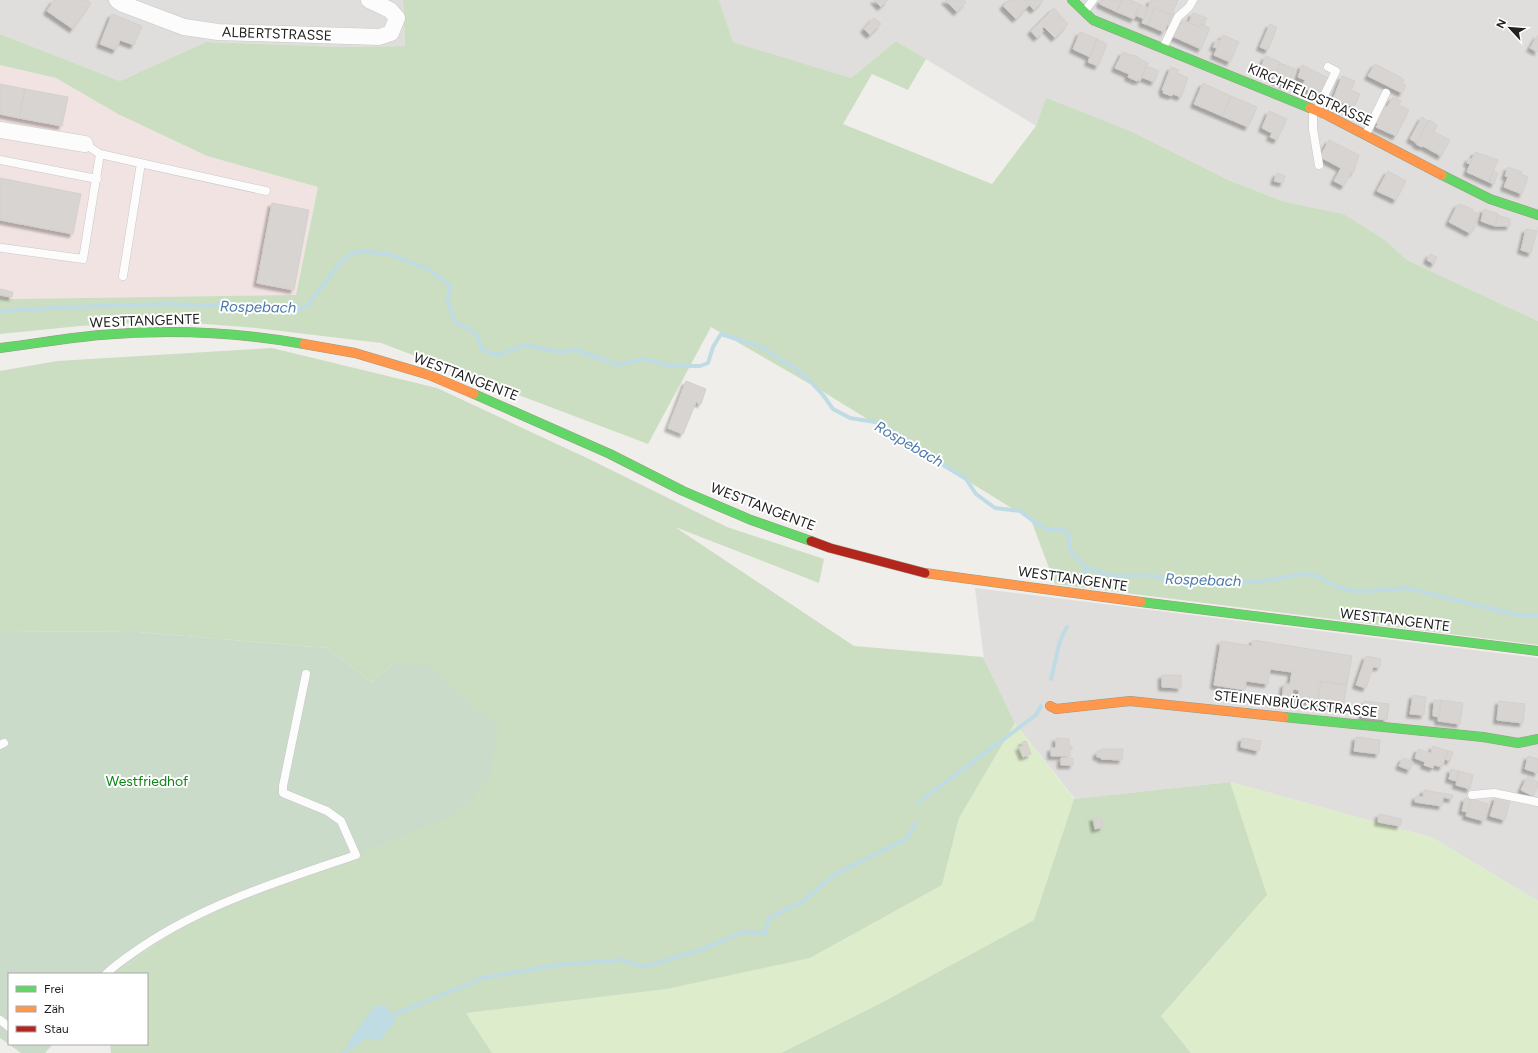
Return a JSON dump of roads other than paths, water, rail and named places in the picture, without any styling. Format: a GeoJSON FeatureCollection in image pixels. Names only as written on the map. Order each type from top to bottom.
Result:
{"type":"FeatureCollection","features":[{"type":"Feature","properties":{"kind":"main road","name":"KIRCHFELDSTRASSE"},"geometry":{"type":"LineString","coordinates":[[1072,0],[1093,20],[1315,110],[1490,199],[1538,215]]}},
{"type":"Feature","properties":{"kind":"main road","name":"WESTTANGENTE"},"geometry":{"type":"LineString","coordinates":[[0,348],[100,335],[196,333],[259,337],[340,350],[422,373],[443,381],[569,436],[751,520],[830,548],[921,572],[1053,591],[1538,651]]}},
{"type":"Feature","properties":{"kind":"main road","name":"STEINENBRÜCKSTRASSE"},"geometry":{"type":"LineString","coordinates":[[1050,706],[1056,709],[1130,701],[1483,737],[1518,743],[1538,739]]}},
{"type":"Feature","properties":{"kind":"street","name":"ALBERTSTRASSE"},"geometry":{"type":"LineString","coordinates":[[118,0],[123,4],[184,26],[218,32],[379,37],[391,32],[397,18],[390,10],[369,0]]}},
{"type":"Feature","properties":{"kind":"street"},"geometry":{"type":"LineString","coordinates":[[0,130],[85,144]]}},
{"type":"Feature","properties":{"kind":"lane"},"geometry":{"type":"LineString","coordinates":[[1085,12],[1093,0]]}},
{"type":"Feature","properties":{"kind":"lane"},"geometry":{"type":"LineString","coordinates":[[1163,49],[1178,17],[1189,7],[1193,0]]}},
{"type":"Feature","properties":{"kind":"lane"},"geometry":{"type":"LineString","coordinates":[[1319,165],[1313,129],[1315,110],[1336,71],[1328,67]]}},
{"type":"Feature","properties":{"kind":"lane"},"geometry":{"type":"LineString","coordinates":[[1366,135],[1386,94]]}},
{"type":"Feature","properties":{"kind":"lane"},"geometry":{"type":"LineString","coordinates":[[85,144],[100,154],[266,191]]}},
{"type":"Feature","properties":{"kind":"lane"},"geometry":{"type":"LineString","coordinates":[[2,248],[83,260],[100,154]]}},
{"type":"Feature","properties":{"kind":"lane"},"geometry":{"type":"LineString","coordinates":[[0,160],[97,178]]}},
{"type":"Feature","properties":{"kind":"lane"},"geometry":{"type":"LineString","coordinates":[[123,276],[141,163]]}},
{"type":"Feature","properties":{"kind":"lane"},"geometry":{"type":"LineString","coordinates":[[107,973],[115,965],[173,928],[245,894],[356,855],[341,821],[327,811],[283,793],[282,786],[306,674]]}},
{"type":"Feature","properties":{"kind":"lane"},"geometry":{"type":"LineString","coordinates":[[1472,795],[1494,793],[1538,802]]}},
{"type":"Feature","properties":{"kind":"lane"},"geometry":{"type":"LineString","coordinates":[[0,1020],[8,1026]]}},
{"type":"Feature","properties":{"kind":"water"},"geometry":{"type":"Polygon","coordinates":[[[375,1006],[386,1006],[396,1021],[379,1041],[366,1038],[351,1051],[348,1042],[375,1006]]]}},
{"type":"Feature","properties":{"kind":"waterway","name":"Rospebach"},"geometry":{"type":"LineString","coordinates":[[0,311],[167,304],[298,309],[308,305],[336,268],[349,255],[360,251],[388,254],[428,269],[449,285],[448,302],[455,322],[476,334],[482,350],[498,355],[525,345],[558,352],[576,350],[618,365],[643,359],[671,366],[700,366],[708,363],[713,347],[721,334],[759,346],[793,367],[809,380],[823,395],[833,409],[850,418],[875,422],[906,439],[966,479],[976,494],[995,508],[1020,511],[1037,524],[1049,530],[1064,530],[1069,535],[1069,549],[1086,568],[1110,575],[1140,575],[1210,583],[1239,583],[1272,580],[1300,574],[1315,575],[1338,587],[1357,592],[1407,588],[1517,615],[1538,616]]}},
{"type":"Feature","properties":{"kind":"waterway"},"geometry":{"type":"LineString","coordinates":[[1083,577],[1086,568]]}},
{"type":"Feature","properties":{"kind":"waterway"},"geometry":{"type":"LineString","coordinates":[[1051,679],[1061,639],[1067,627]]}},
{"type":"Feature","properties":{"kind":"waterway"},"geometry":{"type":"LineString","coordinates":[[919,802],[1036,715],[1041,706]]}},
{"type":"Feature","properties":{"kind":"waterway"},"geometry":{"type":"LineString","coordinates":[[388,1017],[483,978],[557,965],[623,960],[644,967],[703,949],[743,932],[765,933],[769,918],[802,902],[834,875],[906,839],[917,822]]}},
{"type":"Feature","properties":{"kind":"waterway"},"geometry":{"type":"LineString","coordinates":[[343,1053],[353,1044]]}},
{"type":"Feature","properties":{"kind":"park label","name":"Westfriedhof"},"geometry":{"type":"Point","coordinates":[147,781]}}]}
